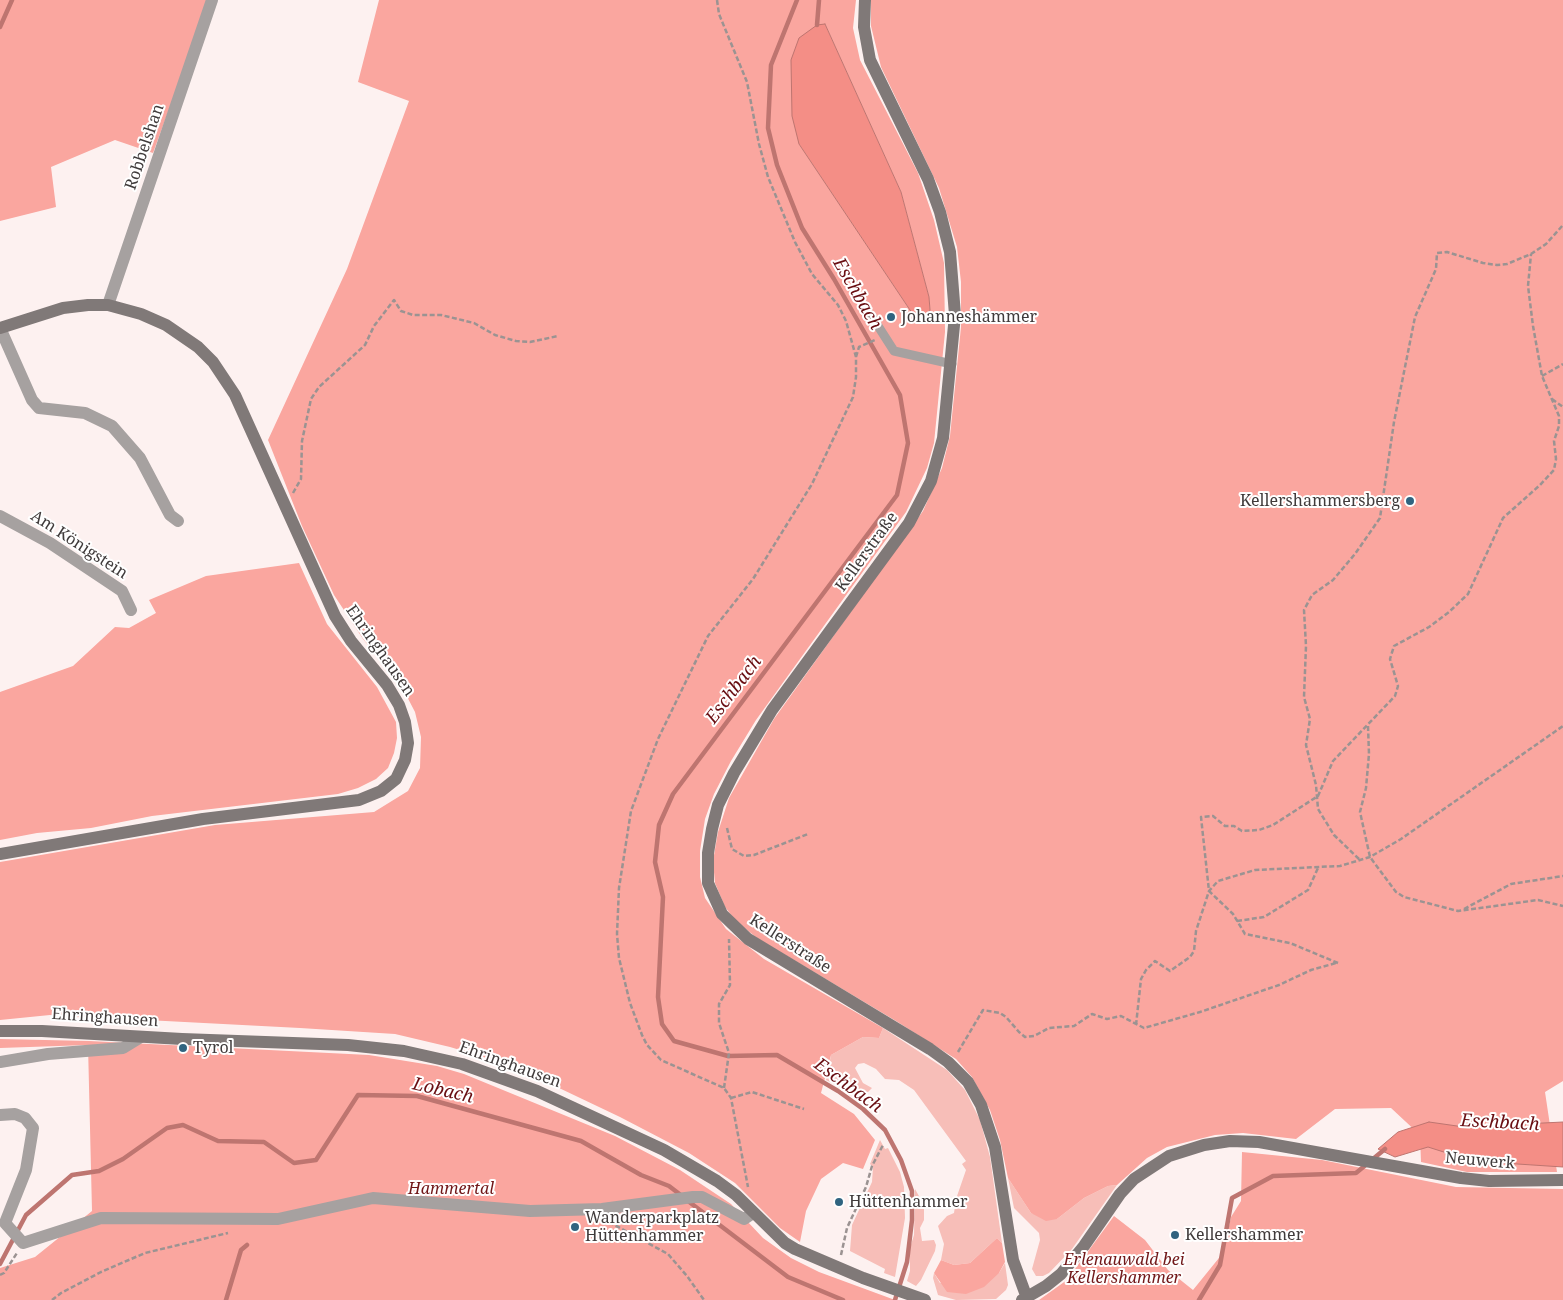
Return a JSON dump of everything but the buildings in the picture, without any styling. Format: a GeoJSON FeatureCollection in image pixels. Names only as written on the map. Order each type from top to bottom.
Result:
{"type":"FeatureCollection","features":[{"type":"Feature","properties":{"kind":"main road","name":"Kellerstraße"},"geometry":{"type":"LineString","coordinates":[[865,0],[864,27],[870,60],[919,158],[936,199],[946,234],[954,293],[952,364],[940,453],[931,481],[896,541],[772,710],[743,756],[718,806],[709,840],[707,875],[713,898],[729,922],[764,950],[948,1062],[968,1082],[992,1135],[1002,1185],[1013,1260],[1024,1299]]}},
{"type":"Feature","properties":{"kind":"main road","name":"Ehringhausen"},"geometry":{"type":"LineString","coordinates":[[0,328],[63,308],[108,305],[140,314],[166,325],[198,347],[213,362],[235,395],[284,507],[335,616],[351,641],[387,685],[403,714],[408,732],[407,751],[396,778],[381,791],[359,800],[176,823],[0,854]]}},
{"type":"Feature","properties":{"kind":"main road","name":"Ehringhausen"},"geometry":{"type":"LineString","coordinates":[[0,1031],[42,1031],[348,1045],[404,1051],[462,1064],[537,1091],[664,1150],[717,1181],[785,1242],[837,1267],[926,1300]]}},
{"type":"Feature","properties":{"kind":"main road","name":"Neuwerk"},"geometry":{"type":"LineString","coordinates":[[1024,1299],[1062,1274],[1120,1194],[1134,1179],[1170,1156],[1204,1145],[1230,1141],[1259,1142],[1474,1180],[1563,1180]]}},
{"type":"Feature","properties":{"kind":"street","name":"Robbelshan"},"geometry":{"type":"LineString","coordinates":[[108,305],[212,0]]}},
{"type":"Feature","properties":{"kind":"street"},"geometry":{"type":"LineString","coordinates":[[0,328],[32,400],[39,408],[79,412],[112,426],[140,458],[170,515],[178,521]]}},
{"type":"Feature","properties":{"kind":"street","name":"Am Königstein"},"geometry":{"type":"LineString","coordinates":[[0,516],[50,543],[122,591],[130,610]]}},
{"type":"Feature","properties":{"kind":"street"},"geometry":{"type":"LineString","coordinates":[[0,1062],[48,1054],[123,1048],[141,1037]]}},
{"type":"Feature","properties":{"kind":"street"},"geometry":{"type":"LineString","coordinates":[[0,1116],[15,1114],[26,1118],[33,1128],[26,1170],[4,1223],[23,1243],[101,1218],[278,1219],[373,1198],[530,1211],[602,1208],[674,1199],[702,1198],[744,1219],[753,1213]]}},
{"type":"Feature","properties":{"kind":"lane"},"geometry":{"type":"LineString","coordinates":[[871,315],[883,337],[894,351],[952,364]]}},
{"type":"Feature","properties":{"kind":"path"},"geometry":{"type":"LineString","coordinates":[[717,0],[719,14],[747,82],[759,144],[768,177],[795,242],[808,266],[838,304],[846,321],[856,357],[853,397],[812,484],[753,579],[708,636],[666,722],[644,773],[631,811],[624,846],[619,888],[617,934],[626,985],[642,1035],[647,1045],[661,1060],[724,1088],[730,1098],[753,1213]]}},
{"type":"Feature","properties":{"kind":"path"},"geometry":{"type":"LineString","coordinates":[[1359,860],[1340,843],[1318,809],[1318,796],[1306,745],[1310,719],[1304,697],[1306,646],[1304,610],[1312,595],[1333,580],[1356,554],[1380,518],[1394,422],[1415,317],[1436,269],[1437,253],[1459,254],[1483,263],[1506,264],[1531,254],[1546,244],[1563,225]]}},
{"type":"Feature","properties":{"kind":"path"},"geometry":{"type":"LineString","coordinates":[[1136,1025],[1141,979],[1146,970],[1155,961],[1170,971],[1190,957],[1194,951],[1196,932],[1209,891],[1201,817],[1213,816],[1225,826],[1234,826],[1242,831],[1259,830],[1273,825],[1318,796],[1333,761],[1395,696],[1398,686],[1390,659],[1394,646],[1429,627],[1468,594],[1503,518],[1554,470],[1556,459],[1554,441],[1560,426],[1559,416],[1542,376],[1528,286],[1531,254]]}},
{"type":"Feature","properties":{"kind":"path"},"geometry":{"type":"LineString","coordinates":[[284,507],[301,479],[302,441],[311,399],[319,387],[365,345],[374,326],[394,300],[401,311],[440,315],[474,323],[495,336],[516,341],[530,342],[558,336]]}},
{"type":"Feature","properties":{"kind":"path"},"geometry":{"type":"LineString","coordinates":[[856,357],[859,347],[883,337]]}},
{"type":"Feature","properties":{"kind":"path"},"geometry":{"type":"LineString","coordinates":[[1542,376],[1563,364]]}},
{"type":"Feature","properties":{"kind":"path"},"geometry":{"type":"LineString","coordinates":[[1552,399],[1563,407]]}},
{"type":"Feature","properties":{"kind":"path"},"geometry":{"type":"LineString","coordinates":[[1368,724],[1369,754],[1366,788],[1360,812],[1370,857],[1396,892],[1404,897],[1458,911],[1538,900],[1563,906]]}},
{"type":"Feature","properties":{"kind":"path"},"geometry":{"type":"LineString","coordinates":[[1209,891],[1218,881],[1255,870],[1340,866],[1370,857],[1401,839],[1563,726]]}},
{"type":"Feature","properties":{"kind":"path"},"geometry":{"type":"LineString","coordinates":[[718,806],[732,849],[744,856],[754,855],[808,834]]}},
{"type":"Feature","properties":{"kind":"path"},"geometry":{"type":"LineString","coordinates":[[1237,921],[1264,917],[1308,890],[1319,867]]}},
{"type":"Feature","properties":{"kind":"path"},"geometry":{"type":"LineString","coordinates":[[1458,911],[1511,884],[1563,876]]}},
{"type":"Feature","properties":{"kind":"path"},"geometry":{"type":"LineString","coordinates":[[948,1062],[968,1038],[983,1010],[1000,1013],[1025,1037],[1034,1036],[1049,1028],[1074,1026],[1092,1014],[1107,1020],[1121,1016],[1144,1028],[1200,1012],[1279,985],[1311,970],[1338,962],[1290,943],[1245,934],[1237,921],[1209,891]]}},
{"type":"Feature","properties":{"kind":"path"},"geometry":{"type":"LineString","coordinates":[[724,1088],[729,1053],[718,1023],[719,1004],[730,985],[729,932]]}},
{"type":"Feature","properties":{"kind":"path"},"geometry":{"type":"LineString","coordinates":[[730,1098],[752,1092],[804,1109]]}},
{"type":"Feature","properties":{"kind":"path"},"geometry":{"type":"LineString","coordinates":[[837,1267],[847,1228],[866,1187],[872,1166],[883,1145]]}},
{"type":"Feature","properties":{"kind":"path"},"geometry":{"type":"LineString","coordinates":[[602,1208],[610,1224],[668,1254],[704,1300]]}},
{"type":"Feature","properties":{"kind":"path"},"geometry":{"type":"LineString","coordinates":[[52,1300],[61,1293],[101,1272],[145,1253],[235,1231]]}},
{"type":"Feature","properties":{"kind":"path"},"geometry":{"type":"LineString","coordinates":[[0,1275],[4,1273],[23,1243]]}},
{"type":"Feature","properties":{"kind":"shaded area"},"geometry":{"type":"Polygon","coordinates":[[[825,24],[901,192],[929,297],[930,310],[927,318],[918,322],[799,144],[792,116],[791,60],[799,38],[817,25],[825,24]]]}},
{"type":"Feature","properties":{"kind":"shaded area"},"geometry":{"type":"Polygon","coordinates":[[[883,1028],[947,1070],[965,1090],[980,1120],[990,1157],[1002,1243],[997,1238],[970,1263],[954,1265],[941,1260],[944,1244],[938,1226],[947,1216],[954,1213],[956,1199],[966,1170],[962,1164],[966,1161],[914,1090],[899,1080],[885,1079],[876,1069],[864,1063],[858,1064],[855,1068],[863,1083],[872,1088],[860,1100],[845,1089],[826,1080],[831,1055],[863,1037],[879,1038],[883,1028]]]}},
{"type":"Feature","properties":{"kind":"shaded area"},"geometry":{"type":"Polygon","coordinates":[[[1429,1122],[1464,1127],[1563,1122],[1563,1167],[1472,1161],[1428,1147],[1395,1157],[1378,1149],[1398,1132],[1429,1122]]]}},
{"type":"Feature","properties":{"kind":"shaded area"},"geometry":{"type":"Polygon","coordinates":[[[880,1140],[885,1149],[888,1148],[900,1172],[904,1187],[905,1218],[895,1277],[884,1273],[885,1269],[850,1251],[852,1225],[872,1182],[873,1167],[870,1164],[880,1140]]]}},
{"type":"Feature","properties":{"kind":"shaded area"},"geometry":{"type":"Polygon","coordinates":[[[1008,1178],[1031,1213],[1057,1219],[1084,1198],[1108,1186],[1117,1185],[1072,1249],[1049,1273],[1043,1276],[1036,1276],[1032,1269],[1040,1240],[1039,1233],[1014,1208],[1008,1178]]]}},
{"type":"Feature","properties":{"kind":"shaded area"},"geometry":{"type":"Polygon","coordinates":[[[915,1189],[924,1205],[924,1220],[920,1228],[922,1241],[934,1240],[936,1245],[921,1280],[916,1286],[907,1281],[910,1271],[910,1248],[914,1235],[915,1189]]]}},
{"type":"Feature","properties":{"kind":"shaded area"},"geometry":{"type":"Polygon","coordinates":[[[1005,1263],[1008,1285],[1006,1290],[996,1299],[956,1300],[938,1295],[933,1278],[934,1273],[940,1283],[999,1273],[1005,1263]]]}},
{"type":"Feature","properties":{"kind":"green space"},"geometry":{"type":"Polygon","coordinates":[[[0,0],[209,0],[153,153],[115,140],[51,167],[56,207],[0,221],[0,0]]]}},
{"type":"Feature","properties":{"kind":"green space"},"geometry":{"type":"Polygon","coordinates":[[[379,0],[856,0],[853,28],[860,60],[918,173],[934,220],[944,263],[945,332],[934,443],[927,468],[906,512],[756,720],[731,761],[714,794],[705,819],[700,851],[700,877],[705,898],[726,929],[764,959],[883,1028],[879,1038],[863,1037],[831,1055],[821,1093],[854,1114],[875,1140],[863,1169],[843,1163],[821,1179],[806,1211],[800,1242],[780,1228],[735,1183],[689,1153],[557,1087],[500,1062],[450,1047],[395,1034],[300,1028],[50,1015],[0,1020],[0,862],[215,825],[374,812],[408,791],[420,768],[421,737],[415,712],[402,687],[363,639],[334,595],[302,526],[268,440],[347,269],[409,101],[358,82],[379,0]],[[825,24],[799,144],[918,322],[930,310],[929,297],[901,192],[825,24]]]}},
{"type":"Feature","properties":{"kind":"green space"},"geometry":{"type":"Polygon","coordinates":[[[871,0],[1563,0],[1563,1081],[1545,1092],[1557,1172],[1467,1172],[1421,1162],[1420,1135],[1391,1108],[1335,1109],[1296,1139],[1243,1133],[1215,1135],[1167,1147],[1147,1158],[1117,1185],[1108,1186],[1084,1198],[1057,1219],[1046,1221],[1031,1213],[1008,1178],[1000,1140],[990,1110],[972,1077],[956,1059],[757,938],[736,921],[725,907],[715,883],[713,861],[718,832],[729,798],[774,719],[923,511],[942,468],[950,436],[961,327],[961,282],[957,247],[939,188],[881,67],[871,26],[871,0]]]}},
{"type":"Feature","properties":{"kind":"green space"},"geometry":{"type":"Polygon","coordinates":[[[299,563],[327,624],[377,687],[396,722],[397,738],[388,768],[376,779],[358,788],[338,794],[152,816],[91,828],[37,833],[0,840],[0,692],[73,666],[115,627],[129,628],[156,613],[149,600],[206,576],[299,563]]]}},
{"type":"Feature","properties":{"kind":"green space","name":"Hammertal"},"geometry":{"type":"Polygon","coordinates":[[[0,1039],[89,1041],[369,1055],[437,1066],[464,1074],[615,1136],[680,1170],[731,1204],[763,1238],[791,1258],[819,1272],[895,1300],[0,1300],[0,1268],[35,1257],[92,1211],[88,1045],[0,1048],[0,1039]]]}},
{"type":"Feature","properties":{"kind":"green space","name":"Erlenauwald bei Kellershammer"},"geometry":{"type":"Polygon","coordinates":[[[1242,1152],[1322,1160],[1456,1187],[1563,1189],[1563,1300],[1039,1300],[1067,1280],[1114,1216],[1145,1240],[1168,1270],[1193,1290],[1223,1253],[1231,1217],[1241,1201],[1242,1152]]]}},
{"type":"Feature","properties":{"kind":"green space"},"geometry":{"type":"Polygon","coordinates":[[[997,1238],[1002,1243],[1005,1262],[999,1273],[984,1287],[966,1294],[947,1292],[934,1273],[941,1260],[954,1265],[970,1263],[997,1238]]]}},
{"type":"Feature","properties":{"kind":"waterway"},"geometry":{"type":"LineString","coordinates":[[0,27],[12,0]]}},
{"type":"Feature","properties":{"kind":"waterway","name":"Eschbach"},"geometry":{"type":"LineString","coordinates":[[797,0],[771,65],[768,128],[777,165],[802,228],[834,279],[900,395],[908,443],[897,495],[673,794],[659,825],[655,862],[663,897],[658,997],[662,1024],[674,1041],[728,1056],[777,1055],[838,1091],[863,1109],[885,1130],[901,1160],[912,1191],[912,1220],[907,1262],[895,1300]]}},
{"type":"Feature","properties":{"kind":"waterway"},"geometry":{"type":"LineString","coordinates":[[817,25],[819,0]]}},
{"type":"Feature","properties":{"kind":"waterway","name":"Lobach"},"geometry":{"type":"LineString","coordinates":[[0,1264],[26,1215],[72,1175],[99,1171],[123,1159],[167,1128],[183,1125],[218,1141],[264,1142],[294,1163],[316,1160],[358,1095],[417,1096],[581,1141],[641,1175],[669,1186],[682,1196]]}},
{"type":"Feature","properties":{"kind":"waterway","name":"Eschbach"},"geometry":{"type":"LineString","coordinates":[[1199,1300],[1220,1265],[1232,1198],[1273,1176],[1356,1173],[1385,1149]]}},
{"type":"Feature","properties":{"kind":"waterway","name":"Lobach"},"geometry":{"type":"LineString","coordinates":[[688,1201],[788,1277],[843,1300]]}},
{"type":"Feature","properties":{"kind":"waterway"},"geometry":{"type":"LineString","coordinates":[[226,1300],[241,1250],[247,1245]]}},
{"type":"Feature","properties":{"kind":"place","name":"Johanneshämmer"},"geometry":{"type":"Point","coordinates":[891,317]}},
{"type":"Feature","properties":{"kind":"place","name":"Kellershammersberg"},"geometry":{"type":"Point","coordinates":[1410,501]}},
{"type":"Feature","properties":{"kind":"place","name":"Tyrol"},"geometry":{"type":"Point","coordinates":[183,1048]}},
{"type":"Feature","properties":{"kind":"place","name":"Hüttenhammer"},"geometry":{"type":"Point","coordinates":[839,1202]}},
{"type":"Feature","properties":{"kind":"place","name":"Wanderparkplatz Hüttenhammer"},"geometry":{"type":"Point","coordinates":[575,1227]}},
{"type":"Feature","properties":{"kind":"place","name":"Kellershammer"},"geometry":{"type":"Point","coordinates":[1175,1235]}}]}
